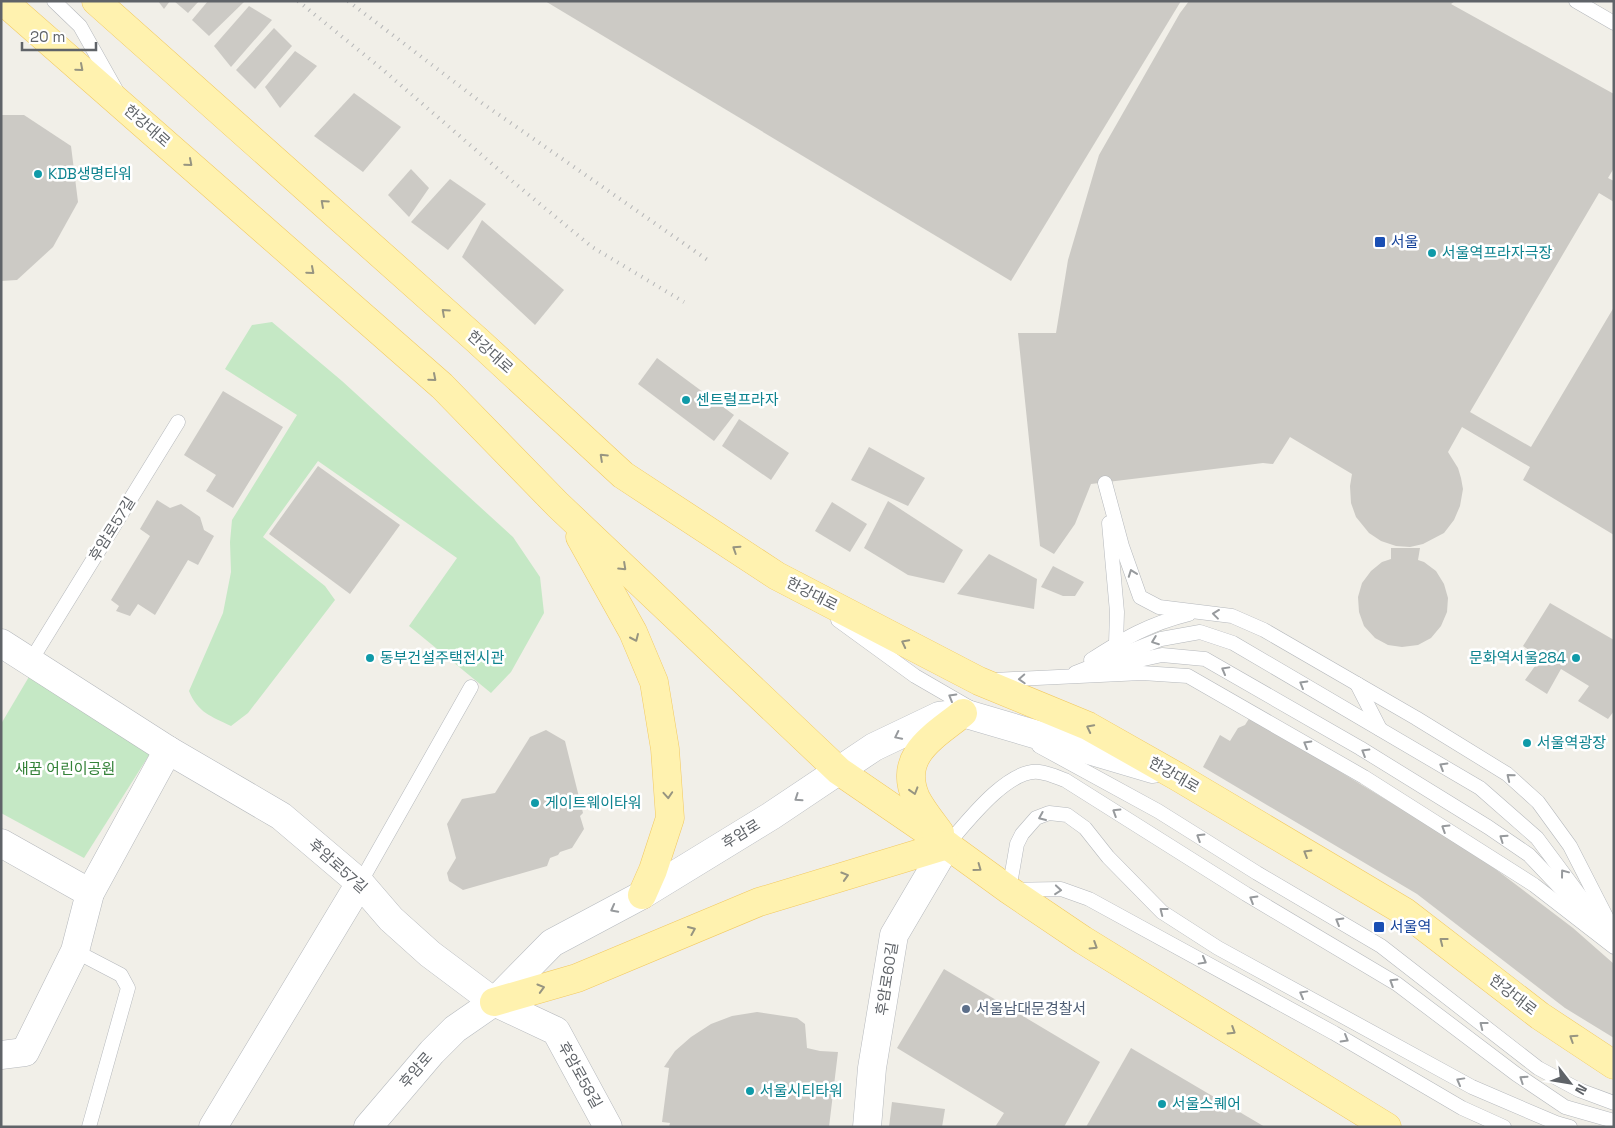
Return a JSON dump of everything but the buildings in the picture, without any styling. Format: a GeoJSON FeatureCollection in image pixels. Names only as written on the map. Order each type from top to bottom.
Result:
{"type":"FeatureCollection","features":[{"type":"Feature","properties":{"kind":"main road","name":"한강대로"},"geometry":{"type":"LineString","coordinates":[[3,1],[442,386],[558,505],[838,771],[1083,940],[1387,1127]]}},
{"type":"Feature","properties":{"kind":"main road","name":"한강대로"},"geometry":{"type":"LineString","coordinates":[[96,1],[478,341],[623,475],[777,576],[980,681],[1088,726],[1178,777],[1405,912],[1540,1016],[1614,1065]]}},
{"type":"Feature","properties":{"kind":"main road"},"geometry":{"type":"LineString","coordinates":[[558,505],[575,529],[615,598],[654,682],[665,749],[670,818],[653,870],[642,895]]}},
{"type":"Feature","properties":{"kind":"main road"},"geometry":{"type":"LineString","coordinates":[[494,1002],[577,978],[759,902],[947,845],[916,799],[912,786],[911,771],[913,759],[920,748],[963,713]]}},
{"type":"Feature","properties":{"kind":"street","name":"후암로57길"},"geometry":{"type":"LineString","coordinates":[[1,644],[168,750],[281,816],[360,883],[391,919],[430,954],[494,1002]]}},
{"type":"Feature","properties":{"kind":"street","name":"후암로"},"geometry":{"type":"LineString","coordinates":[[368,1127],[449,1034],[494,1002],[552,942],[642,895],[771,816],[874,748],[939,716],[963,713],[1178,777]]}},
{"type":"Feature","properties":{"kind":"street"},"geometry":{"type":"LineString","coordinates":[[1,1055],[25,1052],[75,951],[90,893],[168,750]]}},
{"type":"Feature","properties":{"kind":"street"},"geometry":{"type":"LineString","coordinates":[[1,843],[90,893]]}},
{"type":"Feature","properties":{"kind":"street","name":"후암로60길"},"geometry":{"type":"LineString","coordinates":[[866,1127],[872,1068],[894,935],[947,845]]}},
{"type":"Feature","properties":{"kind":"street"},"geometry":{"type":"LineString","coordinates":[[213,1127],[360,883]]}},
{"type":"Feature","properties":{"kind":"street","name":"후암로58길"},"geometry":{"type":"LineString","coordinates":[[494,1002],[556,1031],[608,1127]]}},
{"type":"Feature","properties":{"kind":"lane"},"geometry":{"type":"LineString","coordinates":[[54,1],[80,26],[126,108]]}},
{"type":"Feature","properties":{"kind":"lane"},"geometry":{"type":"LineString","coordinates":[[1576,1],[1614,23]]}},
{"type":"Feature","properties":{"kind":"lane","name":"후암로57길"},"geometry":{"type":"LineString","coordinates":[[30,662],[178,422]]}},
{"type":"Feature","properties":{"kind":"lane"},"geometry":{"type":"LineString","coordinates":[[1116,644],[1117,612],[1105,483],[1122,546],[1140,597],[1159,607],[1232,616],[1264,630],[1416,718],[1507,774],[1538,802],[1570,846],[1614,932]]}},
{"type":"Feature","properties":{"kind":"lane"},"geometry":{"type":"LineString","coordinates":[[777,576],[915,676],[992,721],[1158,811],[1257,873],[1382,946],[1538,1068],[1579,1090],[1614,1104]]}},
{"type":"Feature","properties":{"kind":"lane"},"geometry":{"type":"LineString","coordinates":[[1066,677],[1134,634],[1168,619],[1196,612]]}},
{"type":"Feature","properties":{"kind":"lane"},"geometry":{"type":"LineString","coordinates":[[1066,677],[1161,638],[1200,632],[1233,643],[1480,788],[1537,838],[1614,944]]}},
{"type":"Feature","properties":{"kind":"lane"},"geometry":{"type":"LineString","coordinates":[[1066,677],[1162,655],[1204,659],[1360,748],[1488,827],[1529,855],[1614,944]]}},
{"type":"Feature","properties":{"kind":"lane"},"geometry":{"type":"LineString","coordinates":[[980,681],[1142,673],[1188,676],[1364,777],[1534,885],[1614,944]]}},
{"type":"Feature","properties":{"kind":"lane"},"geometry":{"type":"LineString","coordinates":[[1357,684],[1381,730]]}},
{"type":"Feature","properties":{"kind":"lane"},"geometry":{"type":"LineString","coordinates":[[360,883],[471,687]]}},
{"type":"Feature","properties":{"kind":"lane"},"geometry":{"type":"LineString","coordinates":[[947,845],[974,814],[1015,777],[1038,772],[1065,780],[1246,894],[1397,984],[1516,1074],[1565,1107],[1614,1121]]}},
{"type":"Feature","properties":{"kind":"lane"},"geometry":{"type":"LineString","coordinates":[[1504,1127],[1462,1108],[1334,1033],[1089,899],[1061,889],[1009,890],[1017,844],[1022,834],[1036,818],[1049,813],[1067,815],[1085,828],[1108,856],[1162,912],[1218,948],[1472,1087],[1556,1123],[1570,1127]]}},
{"type":"Feature","properties":{"kind":"lane"},"geometry":{"type":"LineString","coordinates":[[75,951],[121,975],[128,988],[89,1127]]}},
{"type":"Feature","properties":{"kind":"green space"},"geometry":{"type":"Polygon","coordinates":[[[272,322],[342,381],[513,537],[540,577],[544,613],[511,672],[491,693],[409,626],[457,558],[318,461],[263,537],[325,586],[335,600],[248,713],[231,726],[206,713],[193,698],[189,691],[223,613],[231,572],[230,542],[232,520],[297,415],[225,369],[252,325],[272,322]]]}},
{"type":"Feature","properties":{"kind":"green space","name":"새꿈 어린이공원"},"geometry":{"type":"Polygon","coordinates":[[[33,670],[151,752],[84,858],[1,813],[1,724],[33,670]]]}},
{"type":"Feature","properties":{"kind":"railway"},"geometry":{"type":"LineString","coordinates":[[298,1],[382,69],[592,247],[684,302]]}},
{"type":"Feature","properties":{"kind":"railway"},"geometry":{"type":"LineString","coordinates":[[348,1],[482,103],[709,261]]}},
{"type":"Feature","properties":{"kind":"place","name":"KDB생명타워"},"geometry":{"type":"Point","coordinates":[38,174]}},
{"type":"Feature","properties":{"kind":"place","name":"서울"},"geometry":{"type":"Point","coordinates":[1380,242]}},
{"type":"Feature","properties":{"kind":"place","name":"서울역프라자극장"},"geometry":{"type":"Point","coordinates":[1432,253]}},
{"type":"Feature","properties":{"kind":"place","name":"센트럴프라자"},"geometry":{"type":"Point","coordinates":[686,400]}},
{"type":"Feature","properties":{"kind":"place","name":"동부건설주택전시관"},"geometry":{"type":"Point","coordinates":[370,658]}},
{"type":"Feature","properties":{"kind":"place","name":"문화역서울284"},"geometry":{"type":"Point","coordinates":[1576,658]}},
{"type":"Feature","properties":{"kind":"place","name":"서울역광장"},"geometry":{"type":"Point","coordinates":[1527,743]}},
{"type":"Feature","properties":{"kind":"place","name":"게이트웨이타워"},"geometry":{"type":"Point","coordinates":[535,803]}},
{"type":"Feature","properties":{"kind":"place","name":"서울역"},"geometry":{"type":"Point","coordinates":[1379,927]}},
{"type":"Feature","properties":{"kind":"place","name":"서울남대문경찰서"},"geometry":{"type":"Point","coordinates":[966,1009]}},
{"type":"Feature","properties":{"kind":"place","name":"서울시티타워"},"geometry":{"type":"Point","coordinates":[750,1091]}},
{"type":"Feature","properties":{"kind":"place","name":"서울스퀘어"},"geometry":{"type":"Point","coordinates":[1162,1104]}}]}
